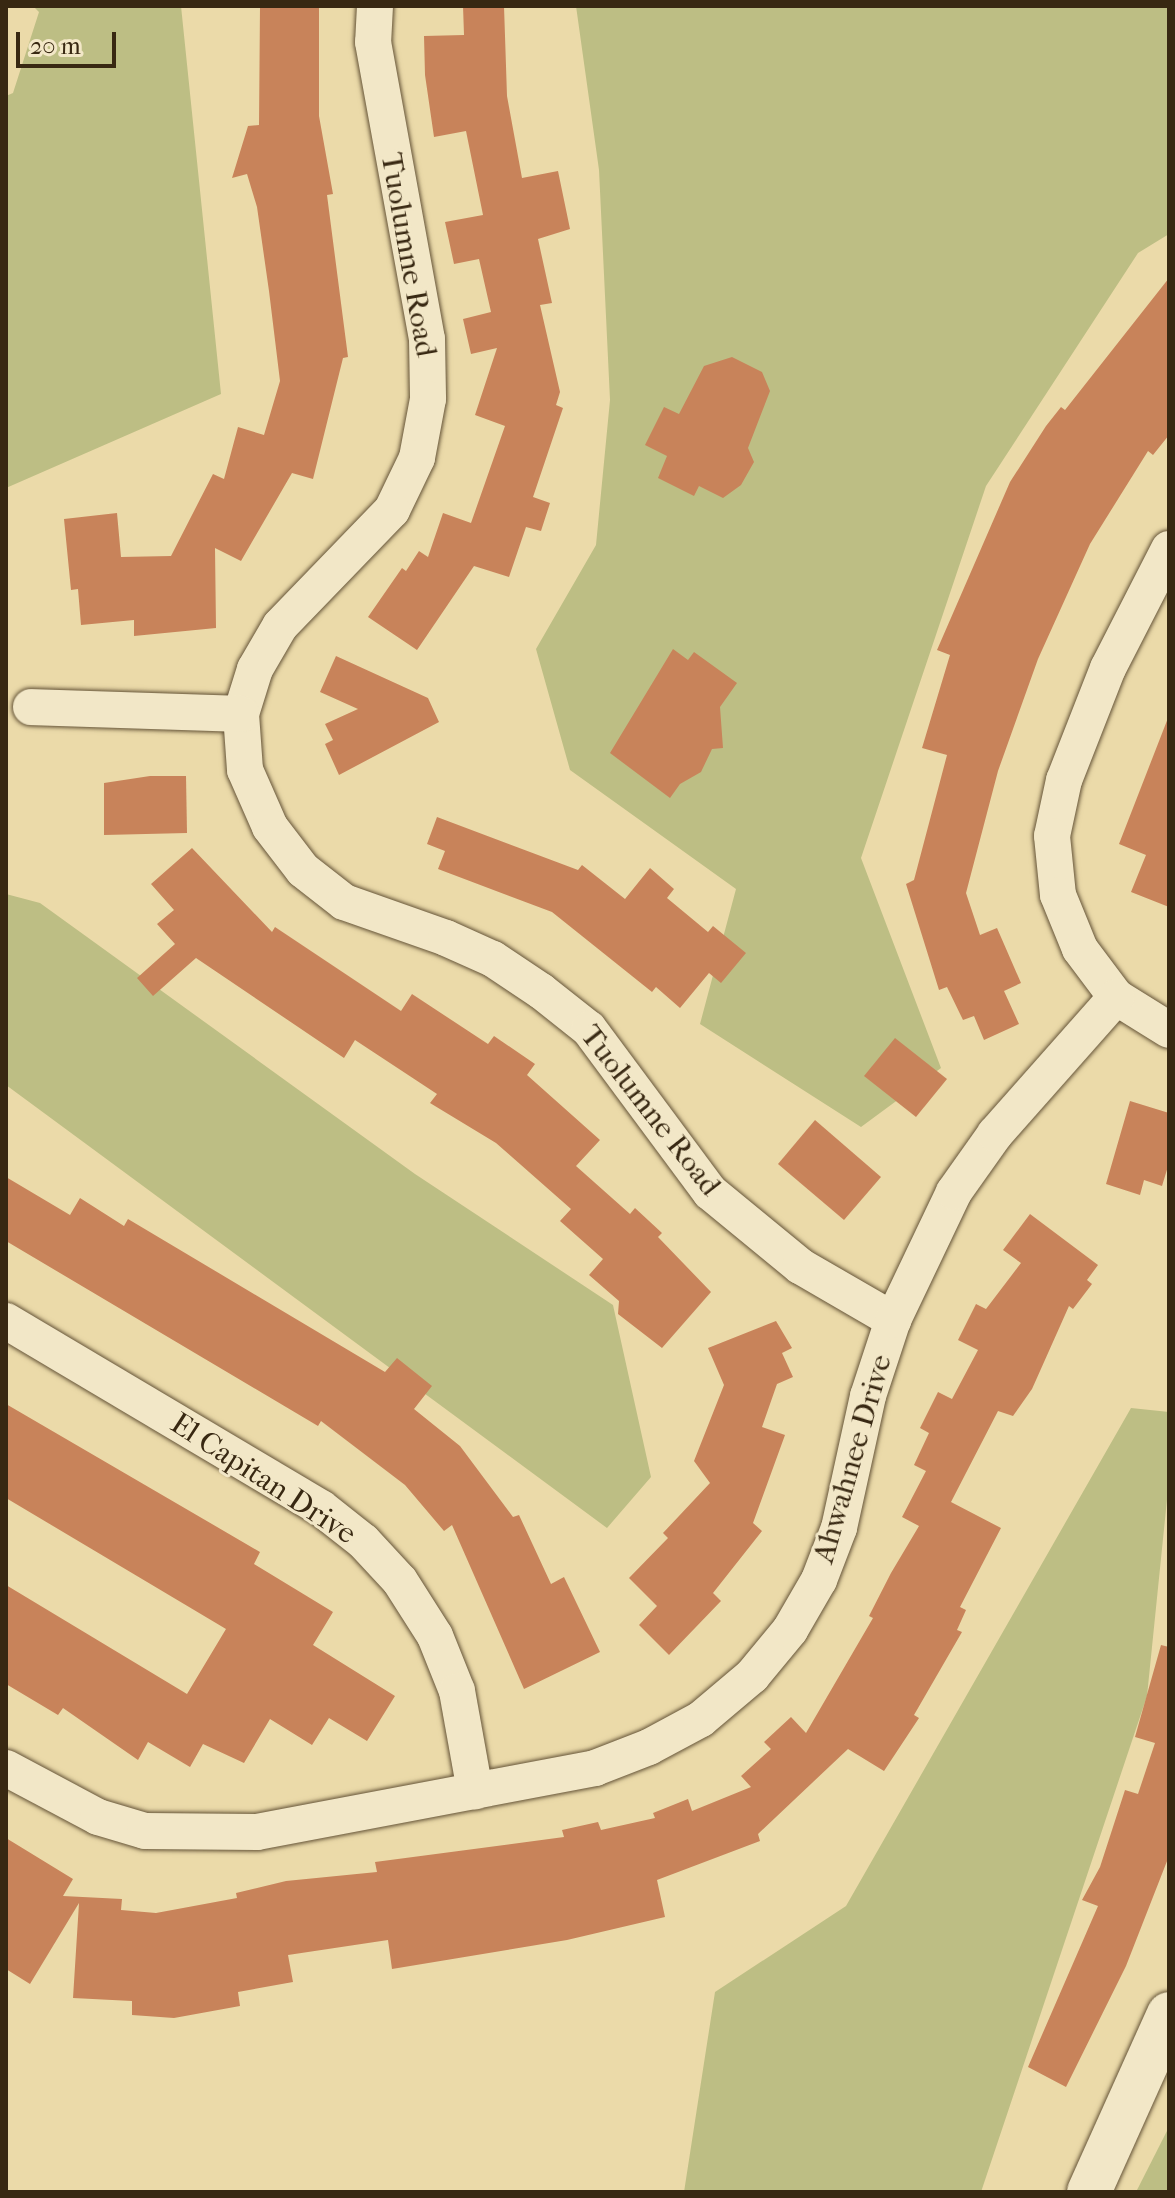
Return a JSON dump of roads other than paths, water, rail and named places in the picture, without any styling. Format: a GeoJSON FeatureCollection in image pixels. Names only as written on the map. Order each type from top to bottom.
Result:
{"type":"FeatureCollection","features":[{"type":"Feature","properties":{"kind":"street","name":"Tuolumne Road"},"geometry":{"type":"LineString","coordinates":[[375,6],[373,42],[380,96],[427,339],[428,399],[417,458],[392,510],[280,626],[255,669],[241,714],[245,770],[270,827],[303,870],[344,902],[446,938],[541,991],[589,1029],[710,1192],[800,1266],[893,1320]]}},
{"type":"Feature","properties":{"kind":"street"},"geometry":{"type":"LineString","coordinates":[[1169,549],[1108,668],[1064,780],[1052,836],[1058,895],[1080,949],[1116,997],[1169,1030]]}},
{"type":"Feature","properties":{"kind":"street"},"geometry":{"type":"LineString","coordinates":[[31,707],[241,714]]}},
{"type":"Feature","properties":{"kind":"street","name":"Ahwahnee Drive"},"geometry":{"type":"LineString","coordinates":[[6,1768],[98,1817],[145,1831],[201,1835],[257,1832],[595,1768],[649,1747],[701,1719],[752,1676],[790,1630],[819,1580],[839,1528],[868,1396],[893,1320],[920,1255],[962,1180],[995,1134],[1116,997]]}},
{"type":"Feature","properties":{"kind":"street","name":"El Capitan Drive"},"geometry":{"type":"LineString","coordinates":[[6,1321],[321,1508],[363,1541],[400,1581],[435,1636],[457,1691],[475,1791]]}},
{"type":"Feature","properties":{"kind":"street"},"geometry":{"type":"LineString","coordinates":[[1089,2192],[1169,2014]]}}]}
